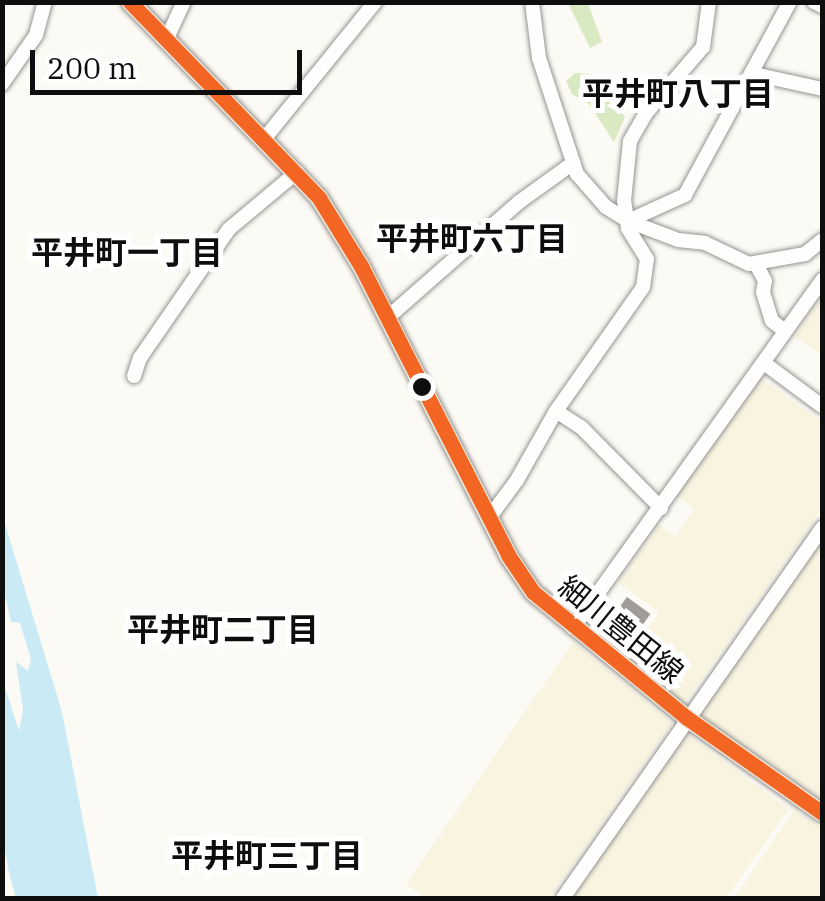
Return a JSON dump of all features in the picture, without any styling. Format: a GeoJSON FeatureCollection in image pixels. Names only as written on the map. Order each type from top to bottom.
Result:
{"type":"FeatureCollection","features":[{"type":"Feature","properties":{"kind":"main road","name":"細川豊田線"},"geometry":{"type":"LineString","coordinates":[[130,2],[266,138],[340,229],[526,583],[574,628],[687,718],[822,813]]}},
{"type":"Feature","properties":{"kind":"street"},"geometry":{"type":"LineString","coordinates":[[2,84],[36,35],[45,2]]}},
{"type":"Feature","properties":{"kind":"street"},"geometry":{"type":"LineString","coordinates":[[167,38],[184,2]]}},
{"type":"Feature","properties":{"kind":"street"},"geometry":{"type":"LineString","coordinates":[[266,138],[375,2]]}},
{"type":"Feature","properties":{"kind":"street"},"geometry":{"type":"LineString","coordinates":[[532,2],[539,58],[573,163],[586,190],[628,222],[756,264],[805,254],[822,240]]}},
{"type":"Feature","properties":{"kind":"street"},"geometry":{"type":"LineString","coordinates":[[489,518],[517,480],[556,411],[643,287],[647,259],[628,222],[624,201],[630,140],[647,112],[704,46],[709,2]]}},
{"type":"Feature","properties":{"kind":"street"},"geometry":{"type":"LineString","coordinates":[[628,222],[684,195],[754,74],[790,2]]}},
{"type":"Feature","properties":{"kind":"street"},"geometry":{"type":"LineString","coordinates":[[814,2],[822,6]]}},
{"type":"Feature","properties":{"kind":"street"},"geometry":{"type":"LineString","coordinates":[[754,74],[822,89]]}},
{"type":"Feature","properties":{"kind":"street"},"geometry":{"type":"LineString","coordinates":[[386,319],[518,202],[573,163]]}},
{"type":"Feature","properties":{"kind":"street"},"geometry":{"type":"LineString","coordinates":[[134,376],[140,358],[228,228],[297,172]]}},
{"type":"Feature","properties":{"kind":"street"},"geometry":{"type":"LineString","coordinates":[[756,264],[765,281],[762,292],[772,321],[785,331]]}},
{"type":"Feature","properties":{"kind":"street"},"geometry":{"type":"LineString","coordinates":[[574,628],[822,280]]}},
{"type":"Feature","properties":{"kind":"street"},"geometry":{"type":"LineString","coordinates":[[764,363],[822,406]]}},
{"type":"Feature","properties":{"kind":"street"},"geometry":{"type":"LineString","coordinates":[[556,411],[581,427],[661,508]]}},
{"type":"Feature","properties":{"kind":"street"},"geometry":{"type":"LineString","coordinates":[[563,898],[822,528]]}},
{"type":"Feature","properties":{"kind":"shaded area"},"geometry":{"type":"Polygon","coordinates":[[[822,295],[822,355],[795,337],[822,295]]]}},
{"type":"Feature","properties":{"kind":"shaded area"},"geometry":{"type":"Polygon","coordinates":[[[761,378],[822,422],[822,509],[682,707],[622,664],[659,612],[618,582],[659,525],[675,536],[694,509],[677,496],[761,378]]]}},
{"type":"Feature","properties":{"kind":"shaded area"},"geometry":{"type":"Polygon","coordinates":[[[822,529],[822,803],[692,713],[822,529]]]}},
{"type":"Feature","properties":{"kind":"shaded area"},"geometry":{"type":"Polygon","coordinates":[[[573,642],[672,723],[549,898],[426,898],[406,884],[573,642]]]}},
{"type":"Feature","properties":{"kind":"shaded area"},"geometry":{"type":"Polygon","coordinates":[[[681,730],[789,809],[726,898],[565,898],[681,730]]]}},
{"type":"Feature","properties":{"kind":"shaded area"},"geometry":{"type":"Polygon","coordinates":[[[794,810],[822,828],[822,898],[734,898],[794,810]]]}},
{"type":"Feature","properties":{"kind":"green space"},"geometry":{"type":"Polygon","coordinates":[[[568,3],[588,3],[602,42],[590,48],[568,3]]]}},
{"type":"Feature","properties":{"kind":"green space"},"geometry":{"type":"Polygon","coordinates":[[[575,73],[591,74],[625,117],[614,142],[589,104],[572,94],[566,81],[575,73]]]}},
{"type":"Feature","properties":{"kind":"water"},"geometry":{"type":"Polygon","coordinates":[[[3,517],[62,712],[98,898],[16,898],[9,873],[2,832],[3,681],[19,731],[23,710],[16,662],[28,671],[31,659],[20,623],[11,622],[3,587],[3,517]]]}},
{"type":"Feature","properties":{"kind":"building"},"geometry":{"type":"Polygon","coordinates":[[[627,597],[650,614],[643,625],[619,608],[627,597]]]}},
{"type":"Feature","properties":{"kind":"transit line"},"geometry":{"type":"LineString","coordinates":[[130,2],[319,198],[361,266],[508,555],[533,592],[687,718],[822,813]]}},
{"type":"Feature","properties":{"kind":"district","name":"平井町八丁目"},"geometry":{"type":"Point","coordinates":[678,93]}},
{"type":"Feature","properties":{"kind":"district","name":"平井町六丁目"},"geometry":{"type":"Point","coordinates":[472,238]}},
{"type":"Feature","properties":{"kind":"district","name":"平井町一丁目"},"geometry":{"type":"Point","coordinates":[127,252]}},
{"type":"Feature","properties":{"kind":"district","name":"平井町二丁目"},"geometry":{"type":"Point","coordinates":[223,629]}},
{"type":"Feature","properties":{"kind":"district","name":"平井町三丁目"},"geometry":{"type":"Point","coordinates":[267,855]}}]}
